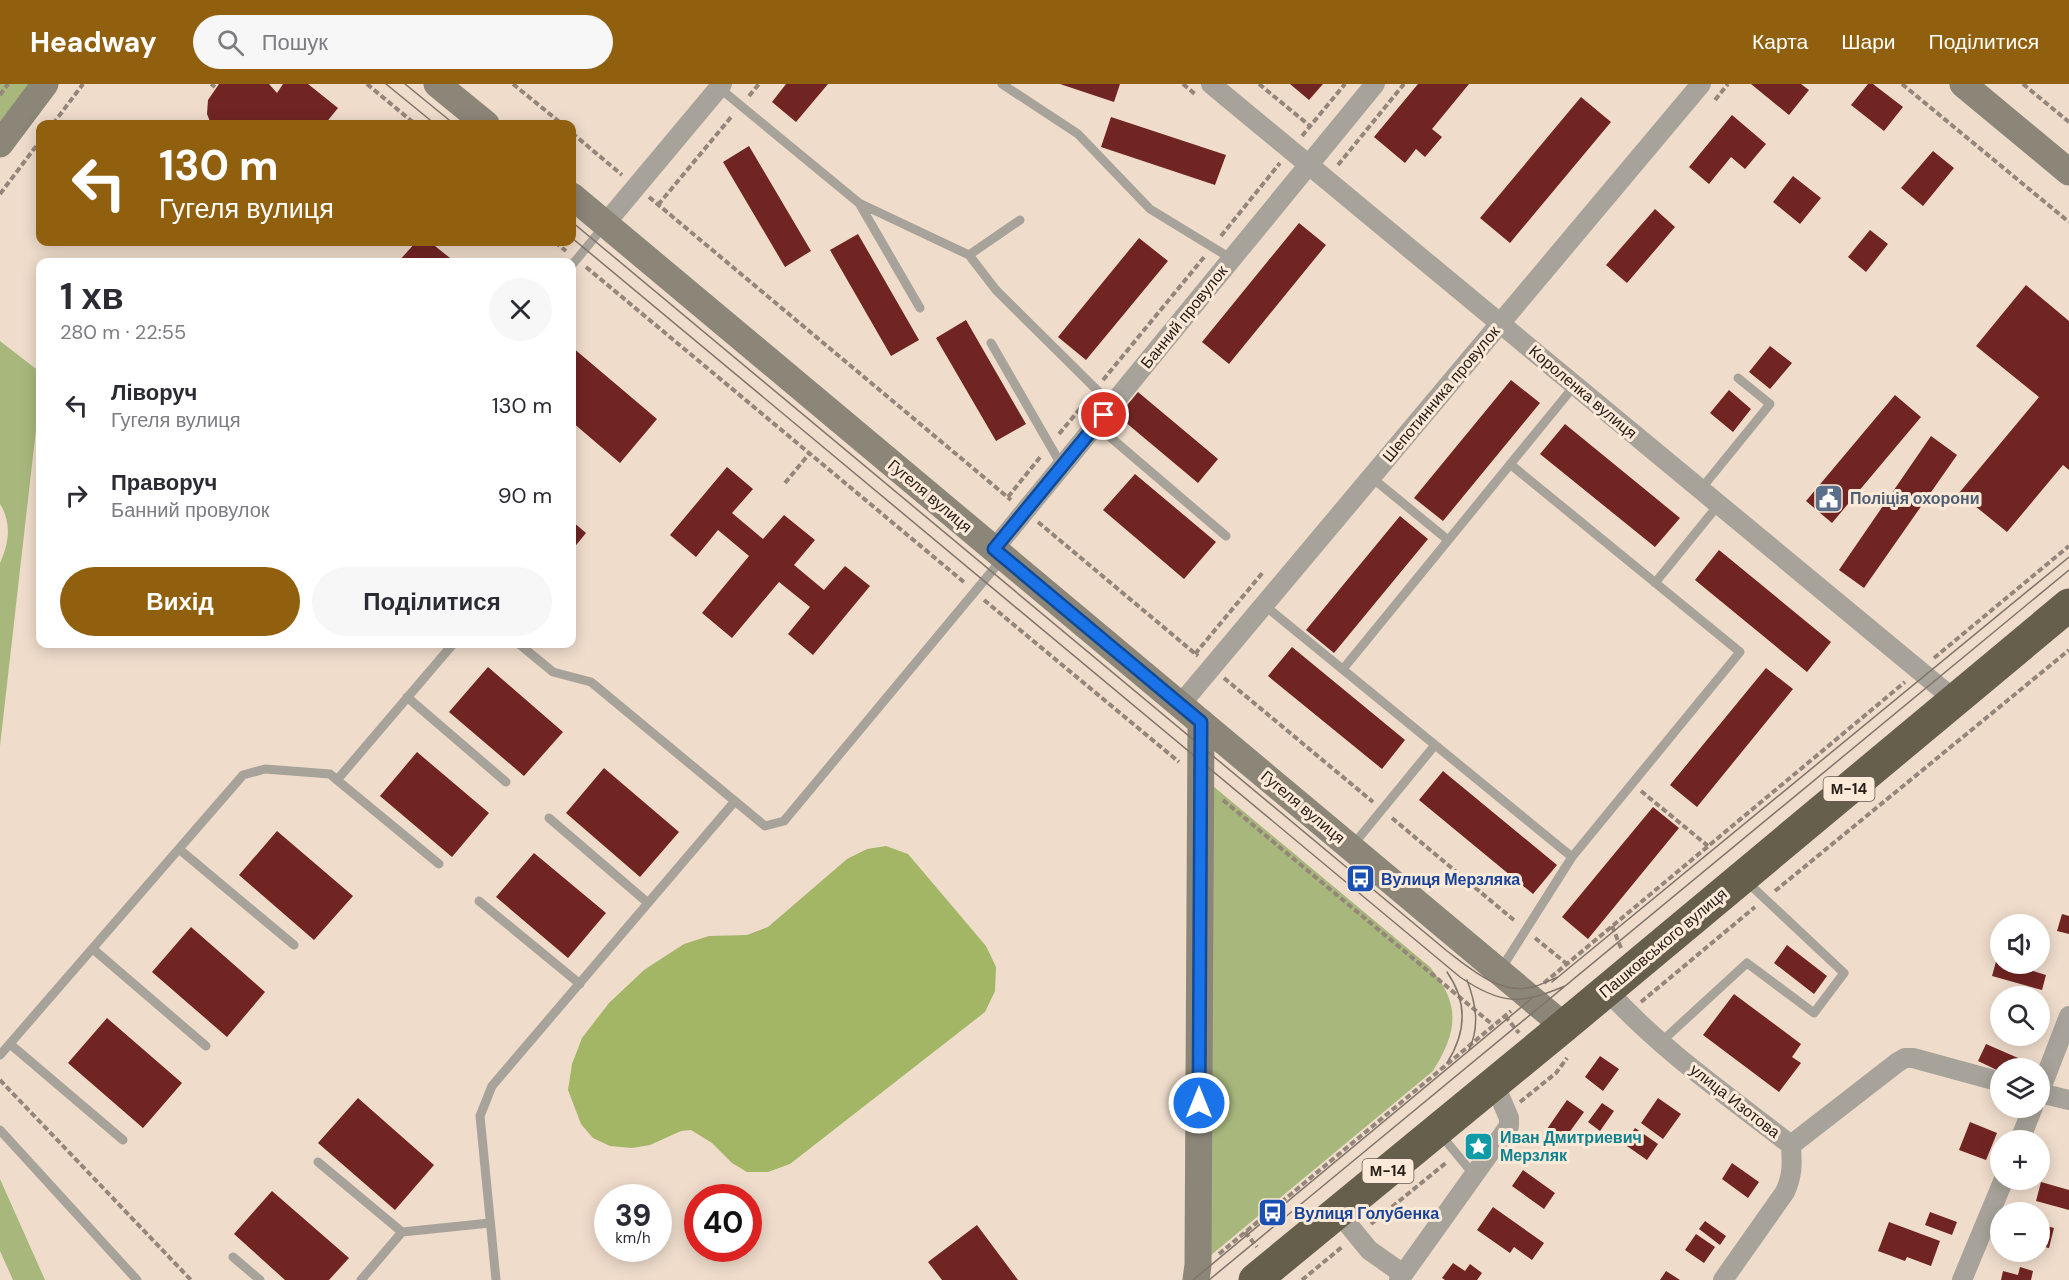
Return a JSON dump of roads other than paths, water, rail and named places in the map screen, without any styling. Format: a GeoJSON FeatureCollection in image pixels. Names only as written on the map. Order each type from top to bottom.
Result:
{"type":"FeatureCollection","features":[{"type":"Feature","properties":{"kind":"highway","name":"Пашковського вулиця"},"geometry":{"type":"LineString","coordinates":[[1255,1280],[1564,1026],[1617,1002],[1753,889],[1955,700],[2069,605]]}},
{"type":"Feature","properties":{"kind":"street"},"geometry":{"type":"LineString","coordinates":[[0,144],[45,84]]}},
{"type":"Feature","properties":{"kind":"street"},"geometry":{"type":"LineString","coordinates":[[437,84],[481,120]]}},
{"type":"Feature","properties":{"kind":"street","name":"Короленка вулиця"},"geometry":{"type":"LineString","coordinates":[[1210,84],[1955,700]]}},
{"type":"Feature","properties":{"kind":"street","name":"Банний провулок"},"geometry":{"type":"LineString","coordinates":[[999,553],[1025,512],[1374,84]]}},
{"type":"Feature","properties":{"kind":"street","name":"Шепотинника провулок"},"geometry":{"type":"LineString","coordinates":[[1180,705],[1701,84]]}},
{"type":"Feature","properties":{"kind":"street"},"geometry":{"type":"LineString","coordinates":[[1963,84],[2069,172]]}},
{"type":"Feature","properties":{"kind":"street"},"geometry":{"type":"LineString","coordinates":[[605,224],[719,85]]}},
{"type":"Feature","properties":{"kind":"street","name":"Гугеля вулиця"},"geometry":{"type":"LineString","coordinates":[[576,199],[1564,1026]]}},
{"type":"Feature","properties":{"kind":"street"},"geometry":{"type":"LineString","coordinates":[[1196,1280],[1198,1265],[1201,722]]}},
{"type":"Feature","properties":{"kind":"street","name":"улица Изотова"},"geometry":{"type":"LineString","coordinates":[[1617,1002],[1661,1042],[1791,1145],[1905,1058],[1913,1058],[1990,1079]]}},
{"type":"Feature","properties":{"kind":"street"},"geometry":{"type":"LineString","coordinates":[[2050,1066],[2069,1016]]}},
{"type":"Feature","properties":{"kind":"street"},"geometry":{"type":"LineString","coordinates":[[1338,1212],[1369,1250],[1401,1277],[1509,1126],[1509,1118],[1494,1083]]}},
{"type":"Feature","properties":{"kind":"street"},"geometry":{"type":"LineString","coordinates":[[2050,1095],[2069,1100]]}},
{"type":"Feature","properties":{"kind":"street"},"geometry":{"type":"LineString","coordinates":[[1723,1280],[1785,1192],[1793,1168],[1791,1145]]}},
{"type":"Feature","properties":{"kind":"street"},"geometry":{"type":"LineString","coordinates":[[1962,1280],[1999,1190]]}},
{"type":"Feature","properties":{"kind":"lane"},"geometry":{"type":"LineString","coordinates":[[1002,84],[1078,134],[1150,209],[1232,259]]}},
{"type":"Feature","properties":{"kind":"lane"},"geometry":{"type":"LineString","coordinates":[[719,85],[741,106],[859,203],[969,255],[996,290],[1112,405]]}},
{"type":"Feature","properties":{"kind":"lane"},"geometry":{"type":"LineString","coordinates":[[859,203],[920,308]]}},
{"type":"Feature","properties":{"kind":"lane"},"geometry":{"type":"LineString","coordinates":[[969,255],[1020,220]]}},
{"type":"Feature","properties":{"kind":"lane"},"geometry":{"type":"LineString","coordinates":[[576,260],[605,224]]}},
{"type":"Feature","properties":{"kind":"lane"},"geometry":{"type":"LineString","coordinates":[[991,343],[1062,466]]}},
{"type":"Feature","properties":{"kind":"lane"},"geometry":{"type":"LineString","coordinates":[[1701,489],[1770,404],[1738,378]]}},
{"type":"Feature","properties":{"kind":"lane"},"geometry":{"type":"LineString","coordinates":[[1343,669],[1575,385]]}},
{"type":"Feature","properties":{"kind":"lane"},"geometry":{"type":"LineString","coordinates":[[1096,425],[1226,536]]}},
{"type":"Feature","properties":{"kind":"lane"},"geometry":{"type":"LineString","coordinates":[[1499,971],[1572,857],[1740,652],[1510,464]]}},
{"type":"Feature","properties":{"kind":"lane"},"geometry":{"type":"LineString","coordinates":[[1371,477],[1448,540]]}},
{"type":"Feature","properties":{"kind":"lane"},"geometry":{"type":"LineString","coordinates":[[1655,583],[1719,504]]}},
{"type":"Feature","properties":{"kind":"lane"},"geometry":{"type":"LineString","coordinates":[[524,648],[553,672],[591,682],[765,826],[784,821],[974,591],[999,553]]}},
{"type":"Feature","properties":{"kind":"lane"},"geometry":{"type":"LineString","coordinates":[[1264,604],[1572,857]]}},
{"type":"Feature","properties":{"kind":"lane"},"geometry":{"type":"LineString","coordinates":[[337,780],[450,648]]}},
{"type":"Feature","properties":{"kind":"lane"},"geometry":{"type":"LineString","coordinates":[[407,697],[506,782]]}},
{"type":"Feature","properties":{"kind":"lane"},"geometry":{"type":"LineString","coordinates":[[1351,848],[1435,745]]}},
{"type":"Feature","properties":{"kind":"lane"},"geometry":{"type":"LineString","coordinates":[[0,1055],[243,776],[265,769],[330,774],[439,864]]}},
{"type":"Feature","properties":{"kind":"lane"},"geometry":{"type":"LineString","coordinates":[[496,1280],[480,1116],[492,1086],[735,801]]}},
{"type":"Feature","properties":{"kind":"lane"},"geometry":{"type":"LineString","coordinates":[[549,818],[648,903]]}},
{"type":"Feature","properties":{"kind":"lane"},"geometry":{"type":"LineString","coordinates":[[179,849],[294,945]]}},
{"type":"Feature","properties":{"kind":"lane"},"geometry":{"type":"LineString","coordinates":[[1661,1042],[1747,963],[1814,1013],[1844,973],[1753,889]]}},
{"type":"Feature","properties":{"kind":"lane"},"geometry":{"type":"LineString","coordinates":[[479,901],[580,984]]}},
{"type":"Feature","properties":{"kind":"lane"},"geometry":{"type":"LineString","coordinates":[[93,949],[206,1046]]}},
{"type":"Feature","properties":{"kind":"lane"},"geometry":{"type":"LineString","coordinates":[[10,1044],[123,1140]]}},
{"type":"Feature","properties":{"kind":"lane"},"geometry":{"type":"LineString","coordinates":[[0,1130],[137,1280]]}},
{"type":"Feature","properties":{"kind":"lane"},"geometry":{"type":"LineString","coordinates":[[1437,1130],[1474,1175]]}},
{"type":"Feature","properties":{"kind":"lane"},"geometry":{"type":"LineString","coordinates":[[318,1162],[402,1232]]}},
{"type":"Feature","properties":{"kind":"lane"},"geometry":{"type":"LineString","coordinates":[[361,1280],[402,1232],[490,1223]]}},
{"type":"Feature","properties":{"kind":"lane"},"geometry":{"type":"LineString","coordinates":[[233,1257],[260,1280]]}},
{"type":"Feature","properties":{"kind":"tram line"},"geometry":{"type":"LineString","coordinates":[[386,84],[430,120]]}},
{"type":"Feature","properties":{"kind":"tram line"},"geometry":{"type":"LineString","coordinates":[[405,84],[449,120]]}},
{"type":"Feature","properties":{"kind":"tram line"},"geometry":{"type":"LineString","coordinates":[[576,225],[1447,951],[1488,980],[1511,988],[1536,986],[1558,977]]}},
{"type":"Feature","properties":{"kind":"tram line"},"geometry":{"type":"LineString","coordinates":[[576,241],[1460,977],[1487,993],[1511,999],[1535,997],[1565,986]]}},
{"type":"Feature","properties":{"kind":"tram line"},"geometry":{"type":"LineString","coordinates":[[1552,982],[2069,557]]}},
{"type":"Feature","properties":{"kind":"tram line"},"geometry":{"type":"LineString","coordinates":[[1209,1280],[2069,570]]}},
{"type":"Feature","properties":{"kind":"tram line"},"geometry":{"type":"LineString","coordinates":[[1447,972],[1459,995],[1462,1018],[1458,1040],[1447,1063]]}},
{"type":"Feature","properties":{"kind":"tram line"},"geometry":{"type":"LineString","coordinates":[[1467,980],[1476,1015],[1475,1032],[1469,1050]]}},
{"type":"Feature","properties":{"kind":"tram line"},"geometry":{"type":"LineString","coordinates":[[1193,1280],[1531,999]]}},
{"type":"Feature","properties":{"kind":"place","name":"Поліція охорони"},"geometry":{"type":"Point","coordinates":[1829,498]}},
{"type":"Feature","properties":{"kind":"place","name":"Вулиця Мерзляка"},"geometry":{"type":"Point","coordinates":[1360,879]}},
{"type":"Feature","properties":{"kind":"place","name":"Иван Дмитриевич Мерзляк"},"geometry":{"type":"Point","coordinates":[1479,1146]}},
{"type":"Feature","properties":{"kind":"place","name":"Вулиця Голубенка"},"geometry":{"type":"Point","coordinates":[1273,1213]}}]}
